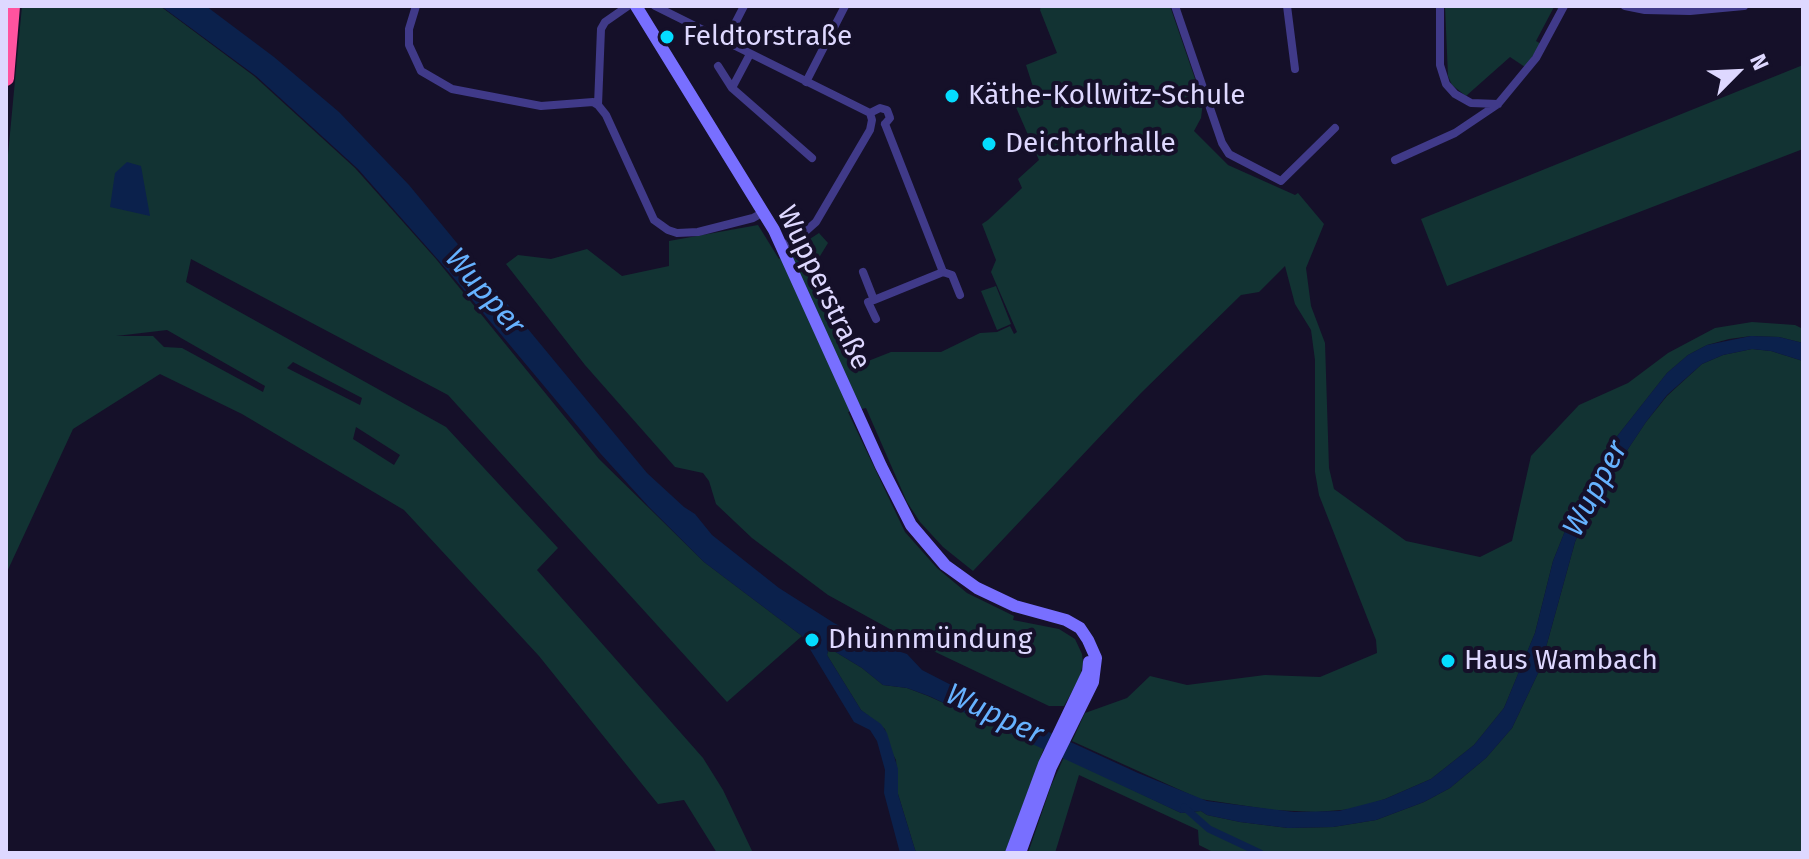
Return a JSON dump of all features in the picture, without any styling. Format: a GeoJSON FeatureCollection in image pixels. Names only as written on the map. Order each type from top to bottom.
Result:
{"type":"FeatureCollection","features":[{"type":"Feature","properties":{"kind":"highway"},"geometry":{"type":"LineString","coordinates":[[6,78],[12,6]]}},
{"type":"Feature","properties":{"kind":"main road","name":"Wupperstraße"},"geometry":{"type":"LineString","coordinates":[[636,6],[781,246],[904,515],[927,547],[956,574],[997,599],[1073,623],[1085,634],[1093,652],[1082,694],[1048,766]]}},
{"type":"Feature","properties":{"kind":"main road"},"geometry":{"type":"LineString","coordinates":[[1011,853],[1048,766]]}},
{"type":"Feature","properties":{"kind":"main road"},"geometry":{"type":"LineString","coordinates":[[1020,853],[1048,766]]}},
{"type":"Feature","properties":{"kind":"street"},"geometry":{"type":"LineString","coordinates":[[416,6],[409,29],[409,45],[421,71],[452,89],[541,106],[593,102],[598,105],[606,115],[654,220],[668,230],[698,232],[762,213]]}},
{"type":"Feature","properties":{"kind":"street"},"geometry":{"type":"LineString","coordinates":[[598,105],[601,29],[605,22],[628,6]]}},
{"type":"Feature","properties":{"kind":"street"},"geometry":{"type":"LineString","coordinates":[[655,6],[885,124],[943,272]]}},
{"type":"Feature","properties":{"kind":"street"},"geometry":{"type":"LineString","coordinates":[[726,41],[744,6]]}},
{"type":"Feature","properties":{"kind":"street"},"geometry":{"type":"LineString","coordinates":[[806,82],[845,6]]}},
{"type":"Feature","properties":{"kind":"street"},"geometry":{"type":"LineString","coordinates":[[1175,6],[1222,143],[1229,154],[1281,181],[1335,128]]}},
{"type":"Feature","properties":{"kind":"street"},"geometry":{"type":"LineString","coordinates":[[1287,6],[1295,69]]}},
{"type":"Feature","properties":{"kind":"street"},"geometry":{"type":"LineString","coordinates":[[1430,6],[1440,6],[1441,72],[1449,88],[1471,103],[1498,104]]}},
{"type":"Feature","properties":{"kind":"street"},"geometry":{"type":"LineString","coordinates":[[1395,160],[1476,120],[1498,104],[1536,58],[1564,6]]}},
{"type":"Feature","properties":{"kind":"street"},"geometry":{"type":"LineString","coordinates":[[1625,6],[1645,10],[1690,11],[1743,6]]}},
{"type":"Feature","properties":{"kind":"street"},"geometry":{"type":"LineString","coordinates":[[732,88],[750,54]]}},
{"type":"Feature","properties":{"kind":"street"},"geometry":{"type":"LineString","coordinates":[[718,66],[732,88],[812,158]]}},
{"type":"Feature","properties":{"kind":"street"},"geometry":{"type":"LineString","coordinates":[[1471,103],[1476,120]]}},
{"type":"Feature","properties":{"kind":"street"},"geometry":{"type":"LineString","coordinates":[[781,246],[798,238],[816,222],[871,118],[880,108],[887,110],[890,118],[885,124]]}},
{"type":"Feature","properties":{"kind":"street"},"geometry":{"type":"LineString","coordinates":[[863,272],[874,300]]}},
{"type":"Feature","properties":{"kind":"street"},"geometry":{"type":"LineString","coordinates":[[876,319],[868,302],[943,272],[952,275],[960,295]]}},
{"type":"Feature","properties":{"kind":"green space"},"geometry":{"type":"Polygon","coordinates":[[[22,6],[160,6],[254,76],[355,168],[436,259],[599,459],[704,562],[802,636],[727,702],[448,395],[191,259],[186,282],[446,427],[558,548],[537,570],[703,758],[723,790],[753,853],[717,853],[684,800],[658,804],[539,656],[404,510],[242,414],[160,374],[73,429],[6,574],[6,176],[22,6]],[[167,330],[116,336],[153,336],[164,347],[182,348],[263,392],[265,386],[167,330]],[[293,362],[287,368],[360,405],[362,398],[293,362]],[[356,427],[353,439],[394,465],[400,455],[356,427]]]}},
{"type":"Feature","properties":{"kind":"green space"},"geometry":{"type":"Polygon","coordinates":[[[1041,6],[1170,6],[1203,102],[1201,118],[1194,131],[1228,165],[1295,195],[1298,193],[1324,224],[1306,268],[1311,306],[1325,343],[1329,468],[1334,489],[1406,541],[1480,557],[1512,541],[1531,456],[1579,405],[1628,383],[1668,353],[1715,328],[1752,322],[1795,325],[1803,329],[1803,343],[1779,337],[1751,336],[1707,345],[1688,355],[1667,373],[1611,444],[1573,511],[1553,561],[1535,633],[1504,708],[1474,745],[1431,779],[1354,809],[1316,812],[1273,810],[1200,799],[1072,741],[1085,713],[1127,698],[1150,676],[1187,685],[1265,675],[1320,677],[1377,653],[1376,640],[1319,495],[1315,472],[1315,360],[1311,330],[1295,304],[1285,266],[1259,292],[1241,295],[1141,393],[973,571],[943,547],[920,522],[907,502],[866,408],[848,412],[905,532],[937,568],[967,593],[1014,616],[1013,620],[1059,629],[1075,639],[1082,654],[1080,677],[1064,706],[1049,706],[908,639],[828,595],[752,538],[716,504],[709,481],[703,473],[675,467],[585,365],[506,264],[518,255],[551,259],[587,249],[622,276],[669,266],[669,241],[758,225],[779,259],[819,233],[828,243],[809,274],[853,367],[891,352],[941,352],[980,333],[997,332],[1010,326],[1014,334],[1017,332],[991,272],[996,260],[982,224],[1022,188],[1018,179],[1039,160],[1015,105],[1035,93],[1026,65],[1057,53],[1041,6]]]}},
{"type":"Feature","properties":{"kind":"green space"},"geometry":{"type":"Polygon","coordinates":[[[1445,6],[1560,6],[1558,9],[1554,7],[1536,41],[1541,44],[1525,67],[1510,57],[1466,96],[1452,85],[1448,76],[1445,6]]]}},
{"type":"Feature","properties":{"kind":"green space"},"geometry":{"type":"Polygon","coordinates":[[[1803,65],[1803,149],[1447,286],[1421,219],[1803,65]]]}},
{"type":"Feature","properties":{"kind":"green space"},"geometry":{"type":"Polygon","coordinates":[[[996,286],[1011,324],[997,330],[981,291],[996,286]]]}},
{"type":"Feature","properties":{"kind":"green space"},"geometry":{"type":"Polygon","coordinates":[[[1752,349],[1771,351],[1803,361],[1803,853],[1215,853],[1199,845],[1198,830],[1079,775],[1055,853],[1028,853],[1064,757],[1181,813],[1201,811],[1240,822],[1288,828],[1333,827],[1376,820],[1424,802],[1450,788],[1486,758],[1512,728],[1540,669],[1575,542],[1592,503],[1646,422],[1667,396],[1702,364],[1723,355],[1752,349]]]}},
{"type":"Feature","properties":{"kind":"green space"},"geometry":{"type":"Polygon","coordinates":[[[828,651],[834,651],[862,668],[883,685],[907,688],[928,696],[1044,748],[1005,853],[916,853],[898,794],[896,760],[885,729],[861,710],[827,655],[828,651]]]}},
{"type":"Feature","properties":{"kind":"water","name":"Wupper"},"geometry":{"type":"Polygon","coordinates":[[[161,6],[206,6],[274,57],[339,112],[409,185],[647,473],[695,514],[712,535],[779,588],[834,623],[873,643],[907,654],[922,670],[990,705],[1207,801],[1294,812],[1339,811],[1385,799],[1431,779],[1474,745],[1504,708],[1535,633],[1553,561],[1573,511],[1611,444],[1667,373],[1688,355],[1707,345],[1751,336],[1779,337],[1803,343],[1803,361],[1771,351],[1752,349],[1723,355],[1702,364],[1667,395],[1592,503],[1575,542],[1540,669],[1512,728],[1486,758],[1450,788],[1424,802],[1376,820],[1333,827],[1288,828],[1240,822],[1201,811],[1181,813],[929,696],[907,688],[883,685],[862,668],[834,651],[828,651],[827,655],[861,710],[881,724],[887,733],[898,769],[898,794],[916,853],[900,853],[884,793],[885,770],[877,741],[870,730],[854,722],[802,636],[704,562],[648,506],[358,169],[256,76],[161,6]]]}},
{"type":"Feature","properties":{"kind":"water"},"geometry":{"type":"Polygon","coordinates":[[[127,162],[141,166],[150,216],[110,207],[115,173],[127,162]]]}},
{"type":"Feature","properties":{"kind":"waterway"},"geometry":{"type":"LineString","coordinates":[[1184,807],[1209,829],[1260,853]]}},
{"type":"Feature","properties":{"kind":"place","name":"Feldtorstraße"},"geometry":{"type":"Point","coordinates":[667,37]}},
{"type":"Feature","properties":{"kind":"place","name":"Käthe-Kollwitz-Schule"},"geometry":{"type":"Point","coordinates":[952,96]}},
{"type":"Feature","properties":{"kind":"place","name":"Deichtorhalle"},"geometry":{"type":"Point","coordinates":[989,144]}},
{"type":"Feature","properties":{"kind":"place","name":"Dhünnmündung"},"geometry":{"type":"Point","coordinates":[812,640]}},
{"type":"Feature","properties":{"kind":"place","name":"Haus Wambach"},"geometry":{"type":"Point","coordinates":[1448,661]}}]}
